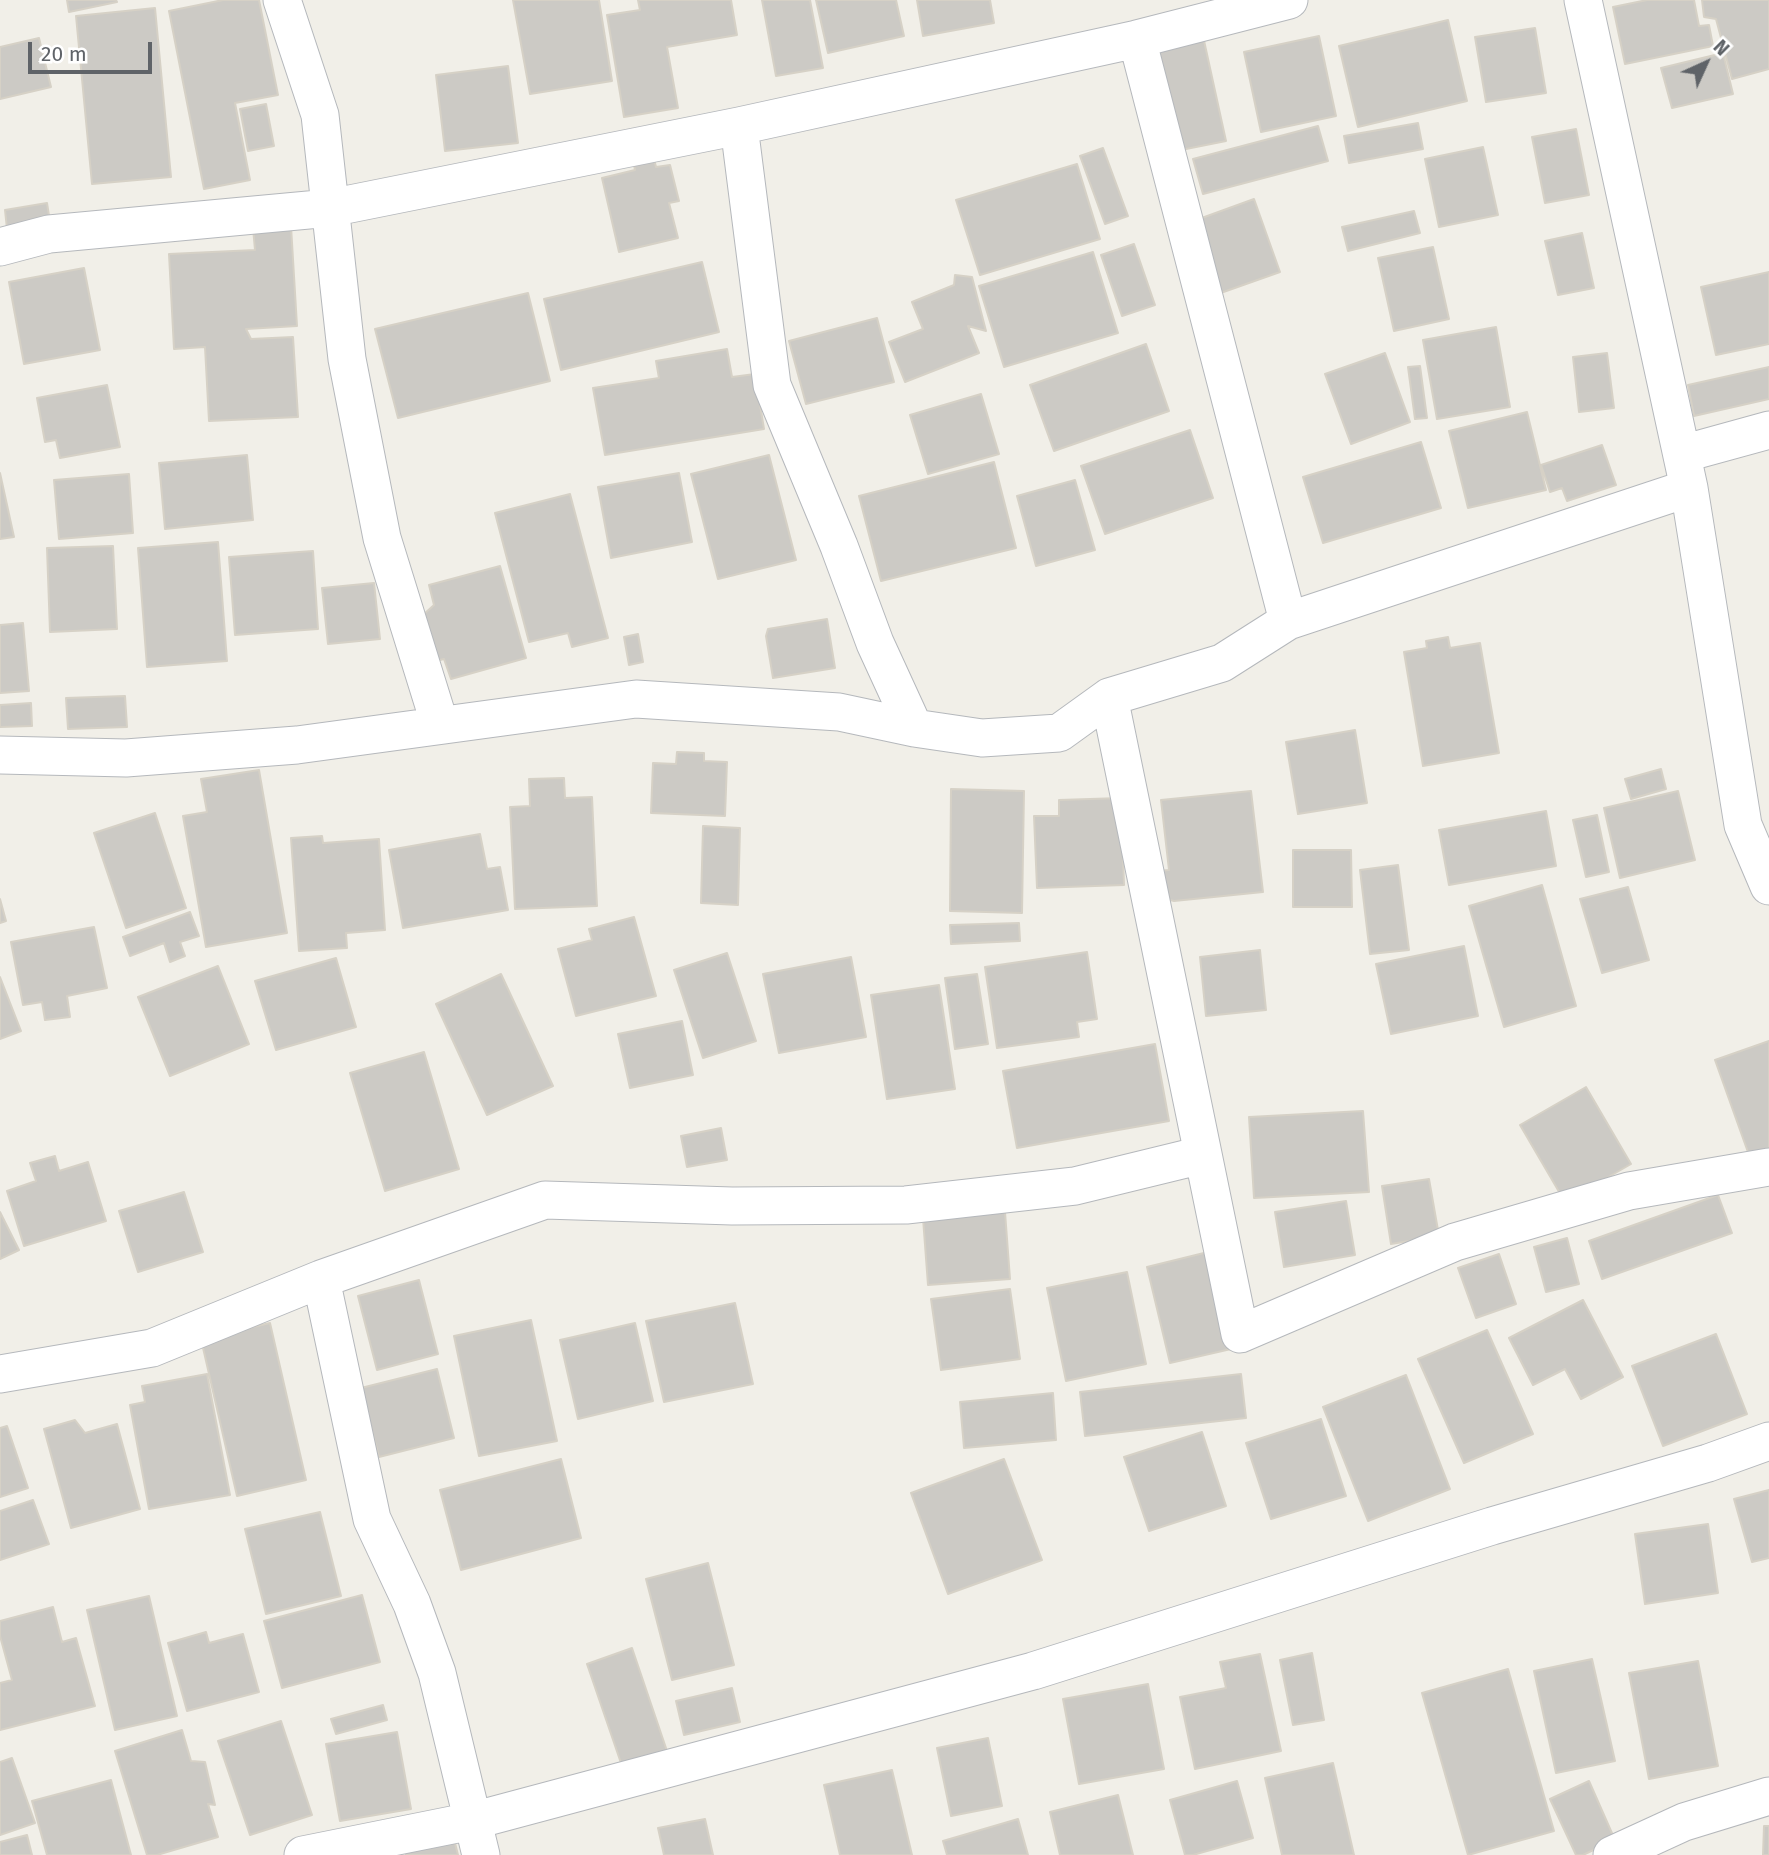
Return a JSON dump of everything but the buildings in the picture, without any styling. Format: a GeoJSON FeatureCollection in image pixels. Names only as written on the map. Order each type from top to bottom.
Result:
{"type":"FeatureCollection","features":[{"type":"Feature","properties":{"kind":"street"},"geometry":{"type":"LineString","coordinates":[[282,0],[320,115],[347,359],[382,538],[440,725]]}},
{"type":"Feature","properties":{"kind":"street"},"geometry":{"type":"LineString","coordinates":[[0,247],[49,234],[330,208],[739,127],[1137,39],[1289,0]]}},
{"type":"Feature","properties":{"kind":"street"},"geometry":{"type":"LineString","coordinates":[[1583,0],[1685,471],[1742,825],[1769,886]]}},
{"type":"Feature","properties":{"kind":"street"},"geometry":{"type":"LineString","coordinates":[[1137,39],[1288,621]]}},
{"type":"Feature","properties":{"kind":"street"},"geometry":{"type":"LineString","coordinates":[[739,127],[772,385],[839,545],[875,643],[914,728]]}},
{"type":"Feature","properties":{"kind":"street"},"geometry":{"type":"LineString","coordinates":[[0,755],[139,757],[297,745],[636,699],[839,712],[914,728],[982,738],[1059,733],[1109,697],[1222,663],[1288,621],[1685,471],[1769,430]]}},
{"type":"Feature","properties":{"kind":"street"},"geometry":{"type":"LineString","coordinates":[[1109,697],[1240,1334],[1455,1242],[1629,1191],[1769,1167]]}},
{"type":"Feature","properties":{"kind":"street"},"geometry":{"type":"LineString","coordinates":[[0,1374],[152,1348],[321,1279],[545,1200],[732,1206],[906,1205],[1075,1186],[1202,1155]]}},
{"type":"Feature","properties":{"kind":"street"},"geometry":{"type":"LineString","coordinates":[[321,1279],[372,1519],[412,1604],[437,1673],[476,1838]]}},
{"type":"Feature","properties":{"kind":"street"},"geometry":{"type":"LineString","coordinates":[[303,1855],[476,1838],[1032,1671],[1479,1530],[1708,1463],[1769,1441]]}},
{"type":"Feature","properties":{"kind":"street"},"geometry":{"type":"LineString","coordinates":[[1612,1855],[1684,1822],[1769,1796]]}}]}
